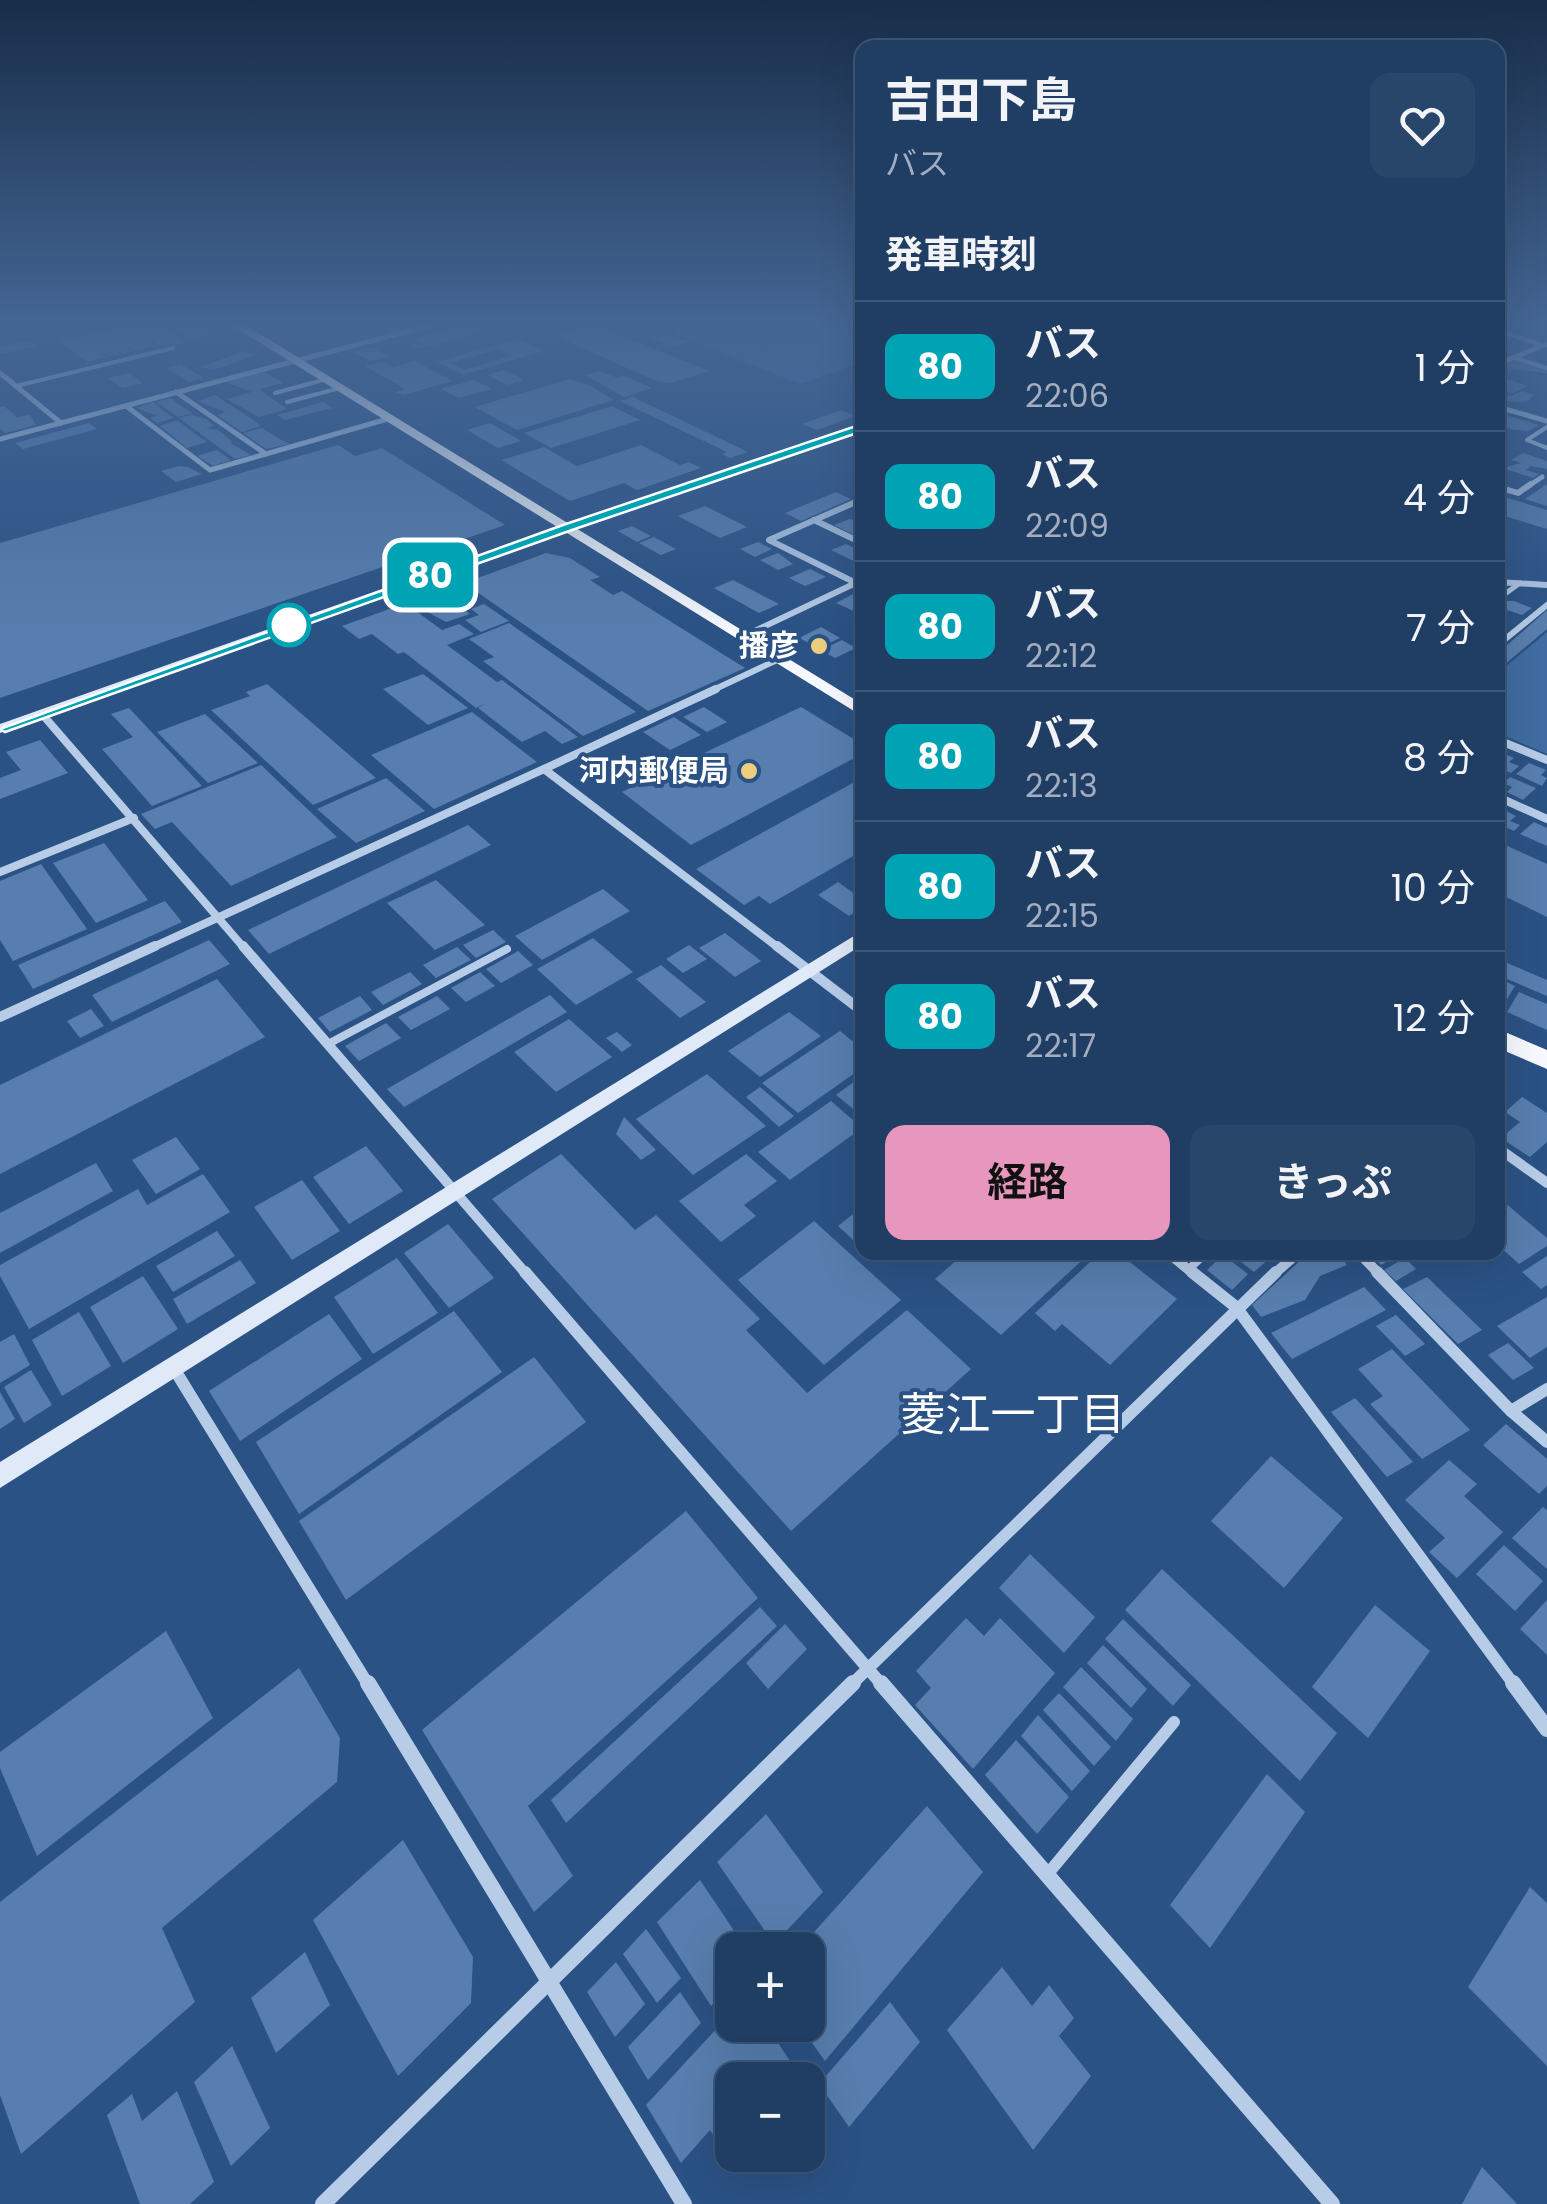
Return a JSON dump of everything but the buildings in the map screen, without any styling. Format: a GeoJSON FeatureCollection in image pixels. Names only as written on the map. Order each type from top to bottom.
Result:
{"type":"FeatureCollection","features":[{"type":"Feature","properties":{"kind":"main road"},"geometry":{"type":"LineString","coordinates":[[405,427],[855,707]]}},
{"type":"Feature","properties":{"kind":"main road"},"geometry":{"type":"LineString","coordinates":[[1505,1041],[1547,1060]]}},
{"type":"Feature","properties":{"kind":"street"},"geometry":{"type":"LineString","coordinates":[[0,439],[46,427]]}},
{"type":"Feature","properties":{"kind":"street"},"geometry":{"type":"LineString","coordinates":[[153,427],[210,470],[360,427]]}},
{"type":"Feature","properties":{"kind":"street"},"geometry":{"type":"LineString","coordinates":[[227,427],[266,454]]}},
{"type":"Feature","properties":{"kind":"street"},"geometry":{"type":"LineString","coordinates":[[0,729],[855,429]]}},
{"type":"Feature","properties":{"kind":"street"},"geometry":{"type":"LineString","coordinates":[[1505,489],[1518,493],[1542,477]]}},
{"type":"Feature","properties":{"kind":"street"},"geometry":{"type":"LineString","coordinates":[[855,502],[768,540],[855,579]]}},
{"type":"Feature","properties":{"kind":"street"},"geometry":{"type":"LineString","coordinates":[[814,520],[855,540]]}},
{"type":"Feature","properties":{"kind":"street"},"geometry":{"type":"LineString","coordinates":[[1505,582],[1547,585]]}},
{"type":"Feature","properties":{"kind":"street"},"geometry":{"type":"LineString","coordinates":[[740,638],[855,583]]}},
{"type":"Feature","properties":{"kind":"street"},"geometry":{"type":"LineString","coordinates":[[1505,639],[1547,606]]}},
{"type":"Feature","properties":{"kind":"street"},"geometry":{"type":"LineString","coordinates":[[0,1016],[777,660]]}},
{"type":"Feature","properties":{"kind":"street"},"geometry":{"type":"LineString","coordinates":[[42,714],[1332,2204]]}},
{"type":"Feature","properties":{"kind":"street"},"geometry":{"type":"LineString","coordinates":[[1505,743],[1547,760]]}},
{"type":"Feature","properties":{"kind":"street"},"geometry":{"type":"LineString","coordinates":[[544,769],[855,1004]]}},
{"type":"Feature","properties":{"kind":"street"},"geometry":{"type":"LineString","coordinates":[[1505,800],[1547,819]]}},
{"type":"Feature","properties":{"kind":"street"},"geometry":{"type":"LineString","coordinates":[[0,872],[134,818]]}},
{"type":"Feature","properties":{"kind":"street"},"geometry":{"type":"LineString","coordinates":[[0,1476],[855,942]]}},
{"type":"Feature","properties":{"kind":"street"},"geometry":{"type":"LineString","coordinates":[[1505,1153],[1547,1183]]}},
{"type":"Feature","properties":{"kind":"street"},"geometry":{"type":"LineString","coordinates":[[1176,1260],[1236,1308],[1547,1729]]}},
{"type":"Feature","properties":{"kind":"street"},"geometry":{"type":"LineString","coordinates":[[323,2204],[1236,1308],[1290,1260]]}},
{"type":"Feature","properties":{"kind":"street"},"geometry":{"type":"LineString","coordinates":[[1366,1260],[1511,1412],[1547,1442]]}},
{"type":"Feature","properties":{"kind":"street"},"geometry":{"type":"LineString","coordinates":[[172,1367],[552,1982],[684,2204]]}},
{"type":"Feature","properties":{"kind":"street"},"geometry":{"type":"LineString","coordinates":[[1511,1412],[1547,1389]]}},
{"type":"Feature","properties":{"kind":"lane"},"geometry":{"type":"LineString","coordinates":[[1543,427],[1526,440],[1547,448]]}},
{"type":"Feature","properties":{"kind":"lane"},"geometry":{"type":"LineString","coordinates":[[1505,594],[1520,583]]}},
{"type":"Feature","properties":{"kind":"lane"},"geometry":{"type":"LineString","coordinates":[[328,1044],[507,949]]}},
{"type":"Feature","properties":{"kind":"lane"},"geometry":{"type":"LineString","coordinates":[[1188,1270],[1199,1260]]}},
{"type":"Feature","properties":{"kind":"lane"},"geometry":{"type":"LineString","coordinates":[[1046,1876],[1174,1722]]}},
{"type":"Feature","properties":{"kind":"shaded area"},"geometry":{"type":"Polygon","coordinates":[[[1547,632],[1547,754],[1505,736],[1505,667],[1547,632]]]}},
{"type":"Feature","properties":{"kind":"bus line","name":"80"},"geometry":{"type":"LineString","coordinates":[[0,729],[855,429]]}},
{"type":"Feature","properties":{"kind":"place","name":"播彦"},"geometry":{"type":"Point","coordinates":[819,646]}},
{"type":"Feature","properties":{"kind":"place","name":"河内郵便局"},"geometry":{"type":"Point","coordinates":[749,771]}},
{"type":"Feature","properties":{"kind":"district","name":"菱江一丁目"},"geometry":{"type":"Point","coordinates":[1013,1414]}}]}
